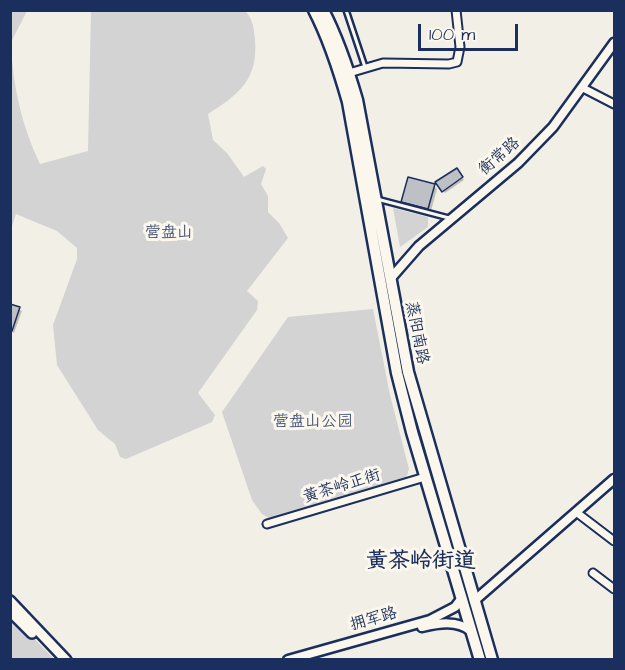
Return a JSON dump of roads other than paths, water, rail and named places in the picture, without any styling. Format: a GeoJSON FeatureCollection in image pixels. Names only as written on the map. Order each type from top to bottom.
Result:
{"type":"FeatureCollection","features":[{"type":"Feature","properties":{"kind":"main road","name":"蒸阳南路"},"geometry":{"type":"LineString","coordinates":[[314,10],[339,70],[348,102],[397,373],[425,477],[480,660]]}},
{"type":"Feature","properties":{"kind":"main road","name":"蒸阳南路"},"geometry":{"type":"LineString","coordinates":[[323,10],[349,73],[357,100],[408,372],[492,660]]}},
{"type":"Feature","properties":{"kind":"main road"},"geometry":{"type":"LineString","coordinates":[[10,601],[66,660]]}},
{"type":"Feature","properties":{"kind":"main road"},"geometry":{"type":"LineString","coordinates":[[10,611],[58,660]]}},
{"type":"Feature","properties":{"kind":"street"},"geometry":{"type":"LineString","coordinates":[[349,73],[383,63],[444,64],[457,62],[460,46],[456,10]]}},
{"type":"Feature","properties":{"kind":"street","name":"衡常路"},"geometry":{"type":"LineString","coordinates":[[391,278],[419,246],[518,163],[553,127],[615,43]]}},
{"type":"Feature","properties":{"kind":"street"},"geometry":{"type":"LineString","coordinates":[[583,88],[615,104]]}},
{"type":"Feature","properties":{"kind":"street","name":"黄茶岭正街"},"geometry":{"type":"LineString","coordinates":[[267,524],[425,477]]}},
{"type":"Feature","properties":{"kind":"street"},"geometry":{"type":"LineString","coordinates":[[474,601],[615,479]]}},
{"type":"Feature","properties":{"kind":"street"},"geometry":{"type":"LineString","coordinates":[[576,512],[615,541]]}},
{"type":"Feature","properties":{"kind":"street"},"geometry":{"type":"LineString","coordinates":[[593,573],[615,589]]}},
{"type":"Feature","properties":{"kind":"street","name":"拥军路"},"geometry":{"type":"LineString","coordinates":[[288,660],[430,620],[455,607],[462,598]]}},
{"type":"Feature","properties":{"kind":"street","name":"拥军路"},"geometry":{"type":"LineString","coordinates":[[306,660],[430,625],[455,623],[471,630]]}},
{"type":"Feature","properties":{"kind":"lane"},"geometry":{"type":"LineString","coordinates":[[346,10],[366,68]]}},
{"type":"Feature","properties":{"kind":"lane"},"geometry":{"type":"LineString","coordinates":[[376,198],[451,219]]}},
{"type":"Feature","properties":{"kind":"district","name":"黄茶岭街道"},"geometry":{"type":"Point","coordinates":[421,562]}},
{"type":"Feature","properties":{"kind":"park label","name":"营盘山"},"geometry":{"type":"Point","coordinates":[169,234]}},
{"type":"Feature","properties":{"kind":"park label","name":"营盘山公园"},"geometry":{"type":"Point","coordinates":[313,423]}}]}
